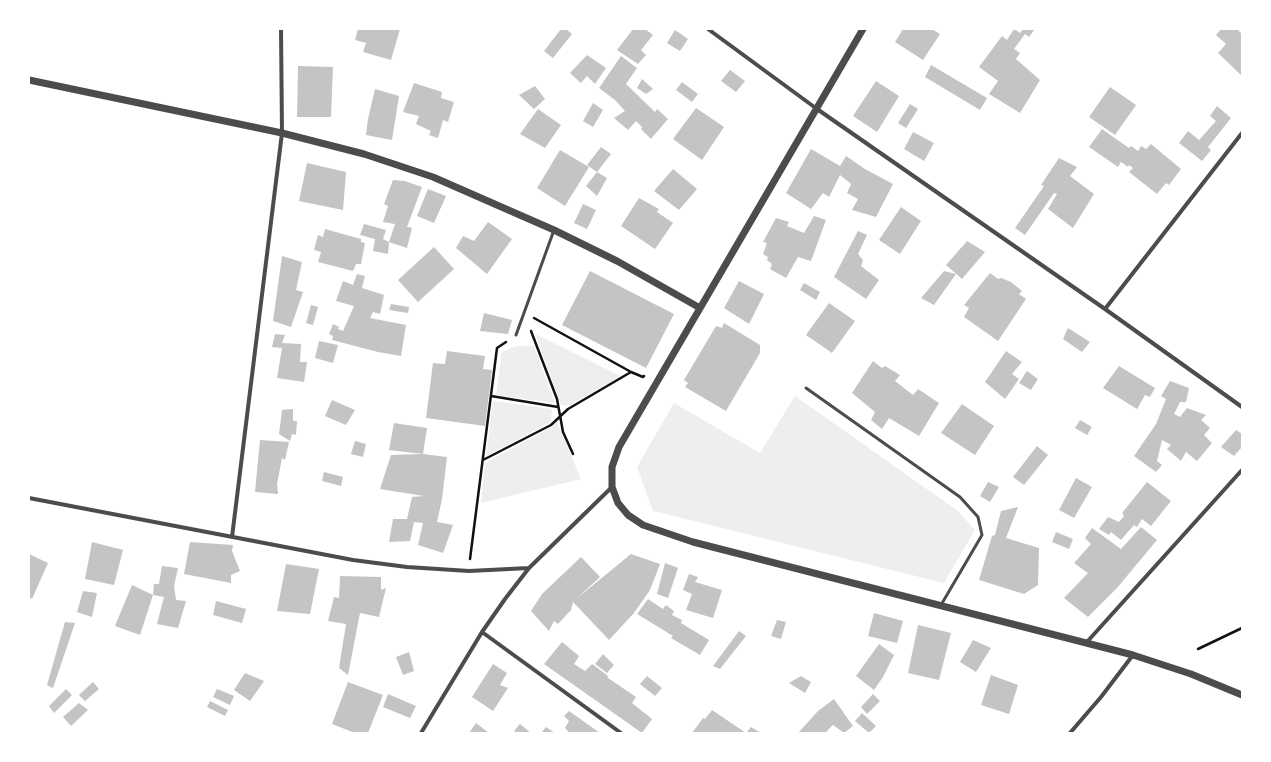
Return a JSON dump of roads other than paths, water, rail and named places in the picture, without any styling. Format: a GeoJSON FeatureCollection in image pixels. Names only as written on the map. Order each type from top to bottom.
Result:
{"type":"FeatureCollection","features":[{"type":"Feature","properties":{"kind":"street"},"geometry":{"type":"LineString","coordinates":[[232,537],[282,133],[281,29]]}},
{"type":"Feature","properties":{"kind":"street"},"geometry":{"type":"LineString","coordinates":[[708,29],[817,109],[1106,309],[1242,407]]}},
{"type":"Feature","properties":{"kind":"street"},"geometry":{"type":"LineString","coordinates":[[863,29],[619,447],[612,467],[612,487],[618,503],[628,515],[643,525],[665,534],[1133,655],[1191,674],[1242,695]]}},
{"type":"Feature","properties":{"kind":"street"},"geometry":{"type":"LineString","coordinates":[[29,80],[282,133],[364,154],[434,177],[554,230],[617,261],[700,308]]}},
{"type":"Feature","properties":{"kind":"street"},"geometry":{"type":"LineString","coordinates":[[1106,309],[1242,133]]}},
{"type":"Feature","properties":{"kind":"street"},"geometry":{"type":"LineString","coordinates":[[1086,643],[1242,470]]}},
{"type":"Feature","properties":{"kind":"street"},"geometry":{"type":"LineString","coordinates":[[421,733],[482,632],[529,568],[612,487]]}},
{"type":"Feature","properties":{"kind":"street"},"geometry":{"type":"LineString","coordinates":[[29,498],[353,560],[407,567],[469,571],[529,568]]}},
{"type":"Feature","properties":{"kind":"street"},"geometry":{"type":"LineString","coordinates":[[482,632],[621,733]]}},
{"type":"Feature","properties":{"kind":"street"},"geometry":{"type":"LineString","coordinates":[[1070,733],[1101,697],[1133,655]]}},
{"type":"Feature","properties":{"kind":"lane"},"geometry":{"type":"LineString","coordinates":[[516,335],[554,230]]}},
{"type":"Feature","properties":{"kind":"lane"},"geometry":{"type":"LineString","coordinates":[[806,388],[960,497],[978,517],[982,535],[941,605]]}}]}
